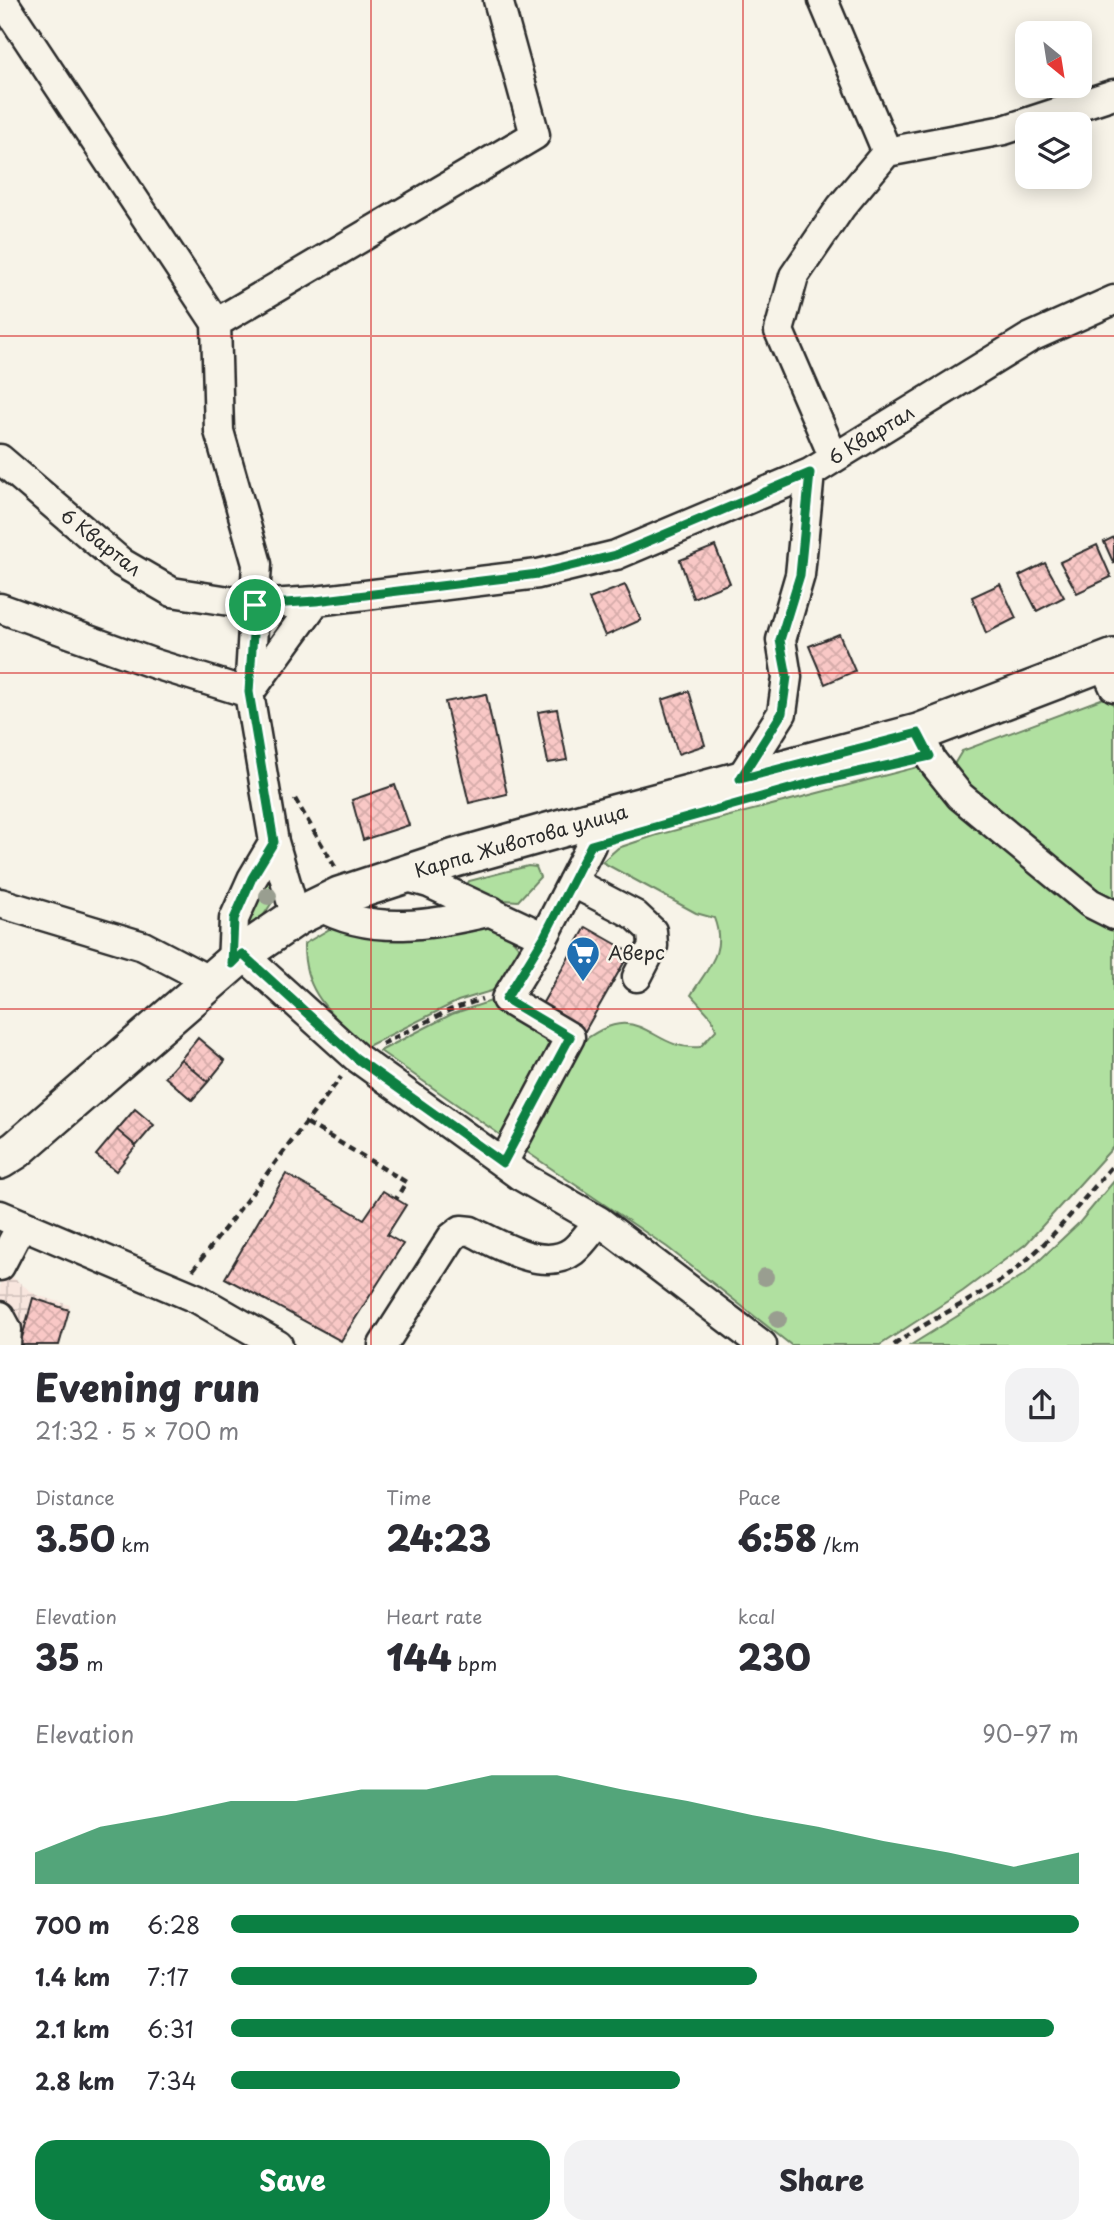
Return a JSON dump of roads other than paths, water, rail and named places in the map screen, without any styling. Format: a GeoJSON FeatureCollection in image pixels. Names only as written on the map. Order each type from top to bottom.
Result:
{"type":"FeatureCollection","features":[{"type":"Feature","properties":{"kind":"main road","name":"Карпа Животова улица"},"geometry":{"type":"LineString","coordinates":[[0,1160],[16,1150],[228,967],[322,905],[400,875],[740,779],[918,733],[1110,669]]}},
{"type":"Feature","properties":{"kind":"street"},"geometry":{"type":"LineString","coordinates":[[2,0],[216,323],[219,431],[257,564],[249,692],[274,842],[322,905],[353,922],[411,925],[457,920],[492,911]]}},
{"type":"Feature","properties":{"kind":"street"},"geometry":{"type":"LineString","coordinates":[[216,323],[535,135],[498,0]]}},
{"type":"Feature","properties":{"kind":"street"},"geometry":{"type":"LineString","coordinates":[[822,0],[887,152]]}},
{"type":"Feature","properties":{"kind":"street"},"geometry":{"type":"LineString","coordinates":[[834,458],[779,331],[794,276],[841,207],[887,152],[1004,130],[1114,94]]}},
{"type":"Feature","properties":{"kind":"street","name":"6 Квартал"},"geometry":{"type":"LineString","coordinates":[[0,459],[122,564],[172,592],[255,605],[316,601],[538,574],[616,555],[810,473],[1029,338],[1114,300]]}},
{"type":"Feature","properties":{"kind":"street"},"geometry":{"type":"LineString","coordinates":[[740,779],[782,713],[787,677],[780,640],[800,575],[810,473]]}},
{"type":"Feature","properties":{"kind":"street"},"geometry":{"type":"LineString","coordinates":[[249,692],[316,601]]}},
{"type":"Feature","properties":{"kind":"street"},"geometry":{"type":"LineString","coordinates":[[0,608],[155,664],[249,692]]}},
{"type":"Feature","properties":{"kind":"street"},"geometry":{"type":"LineString","coordinates":[[918,733],[932,761],[960,796],[1090,903],[1114,915]]}},
{"type":"Feature","properties":{"kind":"street"},"geometry":{"type":"LineString","coordinates":[[503,1163],[570,1037],[506,999],[544,937],[591,845],[587,821]]}},
{"type":"Feature","properties":{"kind":"street"},"geometry":{"type":"LineString","coordinates":[[228,967],[234,919],[252,878],[274,842]]}},
{"type":"Feature","properties":{"kind":"street"},"geometry":{"type":"LineString","coordinates":[[400,875],[429,883],[544,937]]}},
{"type":"Feature","properties":{"kind":"street"},"geometry":{"type":"LineString","coordinates":[[572,882],[635,915],[652,931],[653,946],[637,977]]}},
{"type":"Feature","properties":{"kind":"street"},"geometry":{"type":"LineString","coordinates":[[0,903],[143,947],[228,967],[503,1163],[599,1221],[762,1345]]}},
{"type":"Feature","properties":{"kind":"street"},"geometry":{"type":"LineString","coordinates":[[0,1266],[11,1220],[177,1290],[244,1337],[278,1345]]}},
{"type":"Feature","properties":{"kind":"street"},"geometry":{"type":"LineString","coordinates":[[383,1345],[452,1237],[461,1230],[471,1231],[534,1258],[554,1259],[573,1251],[599,1221]]}},
{"type":"Feature","properties":{"kind":"street"},"geometry":{"type":"LineString","coordinates":[[0,1316],[7,1329],[6,1345]]}},
{"type":"Feature","properties":{"kind":"place","name":"Аверс"},"geometry":{"type":"Point","coordinates":[583,983]}}]}
